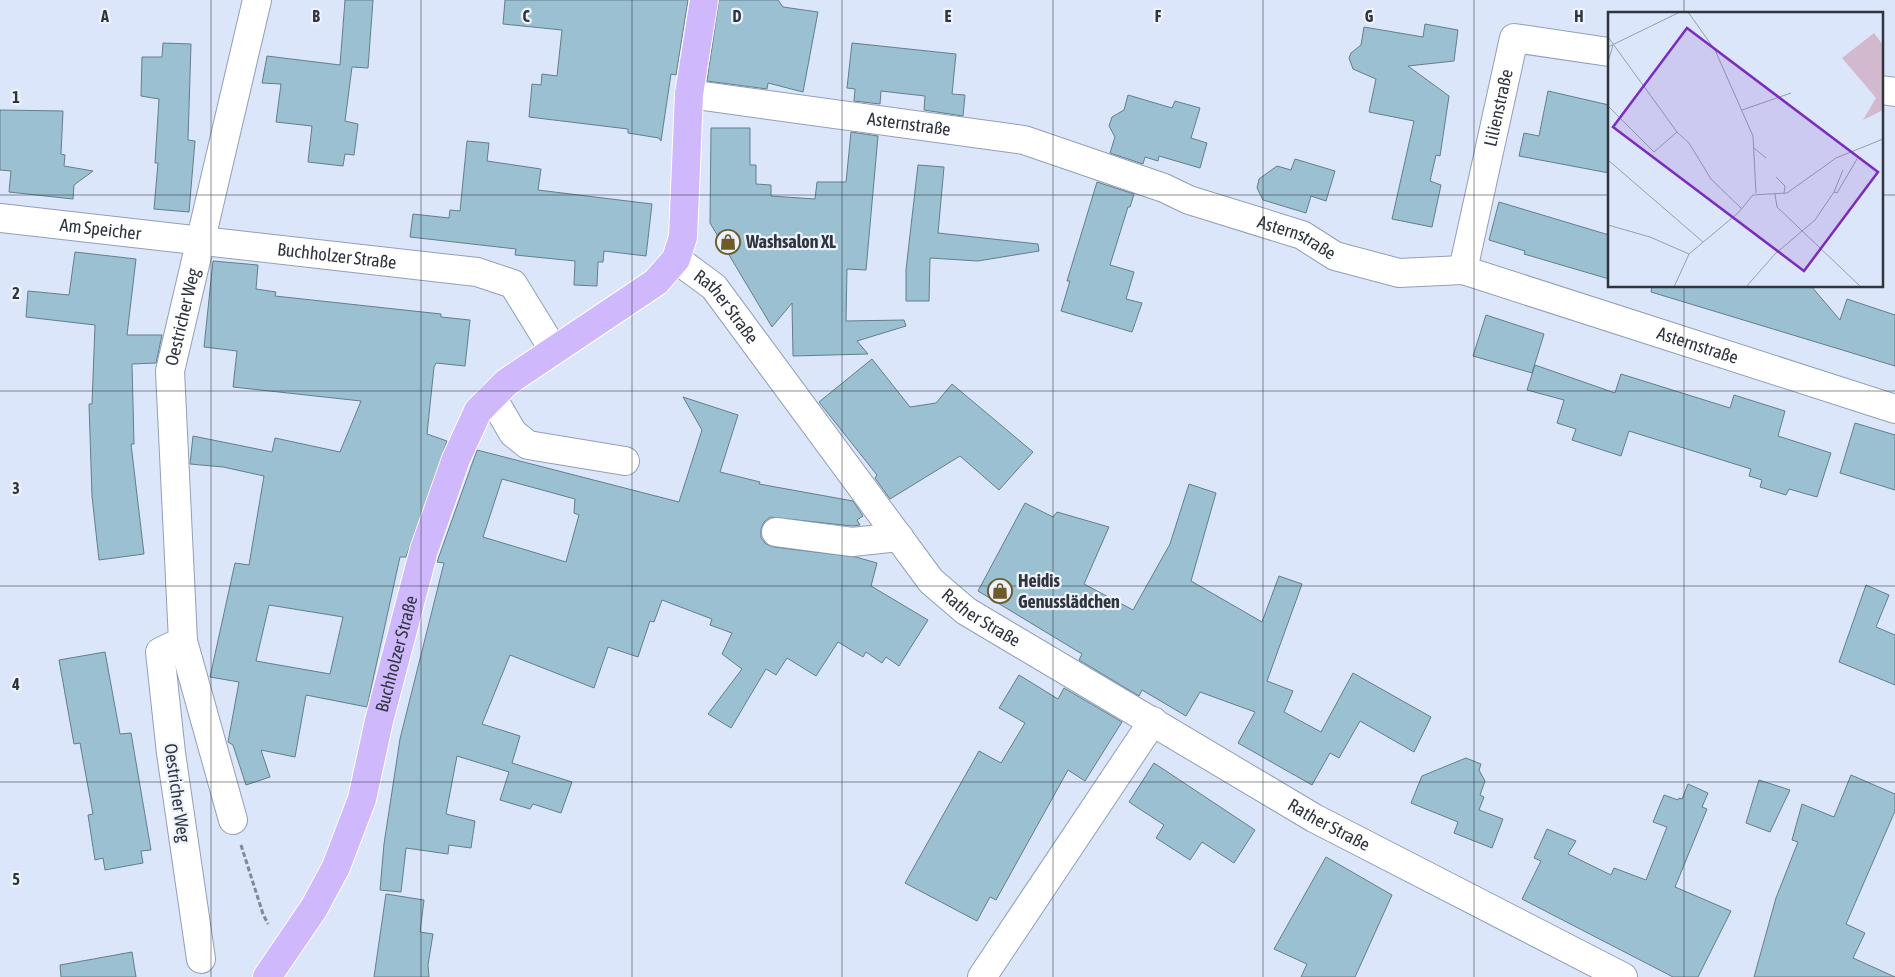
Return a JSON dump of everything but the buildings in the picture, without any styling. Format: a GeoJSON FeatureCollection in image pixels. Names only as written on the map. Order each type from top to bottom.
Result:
{"type":"FeatureCollection","features":[{"type":"Feature","properties":{"kind":"main road","name":"Rather Straße"},"geometry":{"type":"LineString","coordinates":[[676,259],[683,237],[689,94],[704,0]]}},
{"type":"Feature","properties":{"kind":"main road","name":"Buchholzer Straße"},"geometry":{"type":"LineString","coordinates":[[267,977],[314,908],[336,867],[362,798],[379,721],[424,550],[456,459],[478,411],[506,382],[553,349],[620,308],[656,282],[676,259]]}},
{"type":"Feature","properties":{"kind":"street","name":"Oestricher Weg"},"geometry":{"type":"LineString","coordinates":[[233,820],[183,641],[170,371],[203,239],[257,0]]}},
{"type":"Feature","properties":{"kind":"street","name":"Lilienstraße"},"geometry":{"type":"LineString","coordinates":[[1463,270],[1514,38],[1608,52]]}},
{"type":"Feature","properties":{"kind":"street"},"geometry":{"type":"LineString","coordinates":[[1882,90],[1895,92]]}},
{"type":"Feature","properties":{"kind":"street","name":"Asternstraße"},"geometry":{"type":"LineString","coordinates":[[689,94],[1024,140],[1164,188],[1189,200],[1302,235],[1335,256],[1400,273],[1463,270],[1895,409]]}},
{"type":"Feature","properties":{"kind":"street","name":"Am Speicher"},"geometry":{"type":"LineString","coordinates":[[0,218],[203,239]]}},
{"type":"Feature","properties":{"kind":"street","name":"Buchholzer Straße"},"geometry":{"type":"LineString","coordinates":[[203,239],[477,272],[513,284],[553,349]]}},
{"type":"Feature","properties":{"kind":"street","name":"Rather Straße"},"geometry":{"type":"LineString","coordinates":[[676,259],[714,287],[931,581],[966,611],[1314,818],[1623,977]]}},
{"type":"Feature","properties":{"kind":"street"},"geometry":{"type":"LineString","coordinates":[[492,396],[513,433],[528,445],[625,461]]}},
{"type":"Feature","properties":{"kind":"street"},"geometry":{"type":"LineString","coordinates":[[776,532],[852,542],[899,537]]}},
{"type":"Feature","properties":{"kind":"street","name":"Oestricher Weg"},"geometry":{"type":"LineString","coordinates":[[183,641],[160,652],[171,753],[201,959]]}},
{"type":"Feature","properties":{"kind":"street"},"geometry":{"type":"LineString","coordinates":[[982,977],[1153,721]]}},
{"type":"Feature","properties":{"kind":"path"},"geometry":{"type":"LineString","coordinates":[[233,820],[263,914],[284,953]]}},
{"type":"Feature","properties":{"kind":"place","name":"Washsalon XL"},"geometry":{"type":"Point","coordinates":[728,242]}},
{"type":"Feature","properties":{"kind":"place","name":"Heidis Genusslädchen"},"geometry":{"type":"Point","coordinates":[1000,591]}}]}
